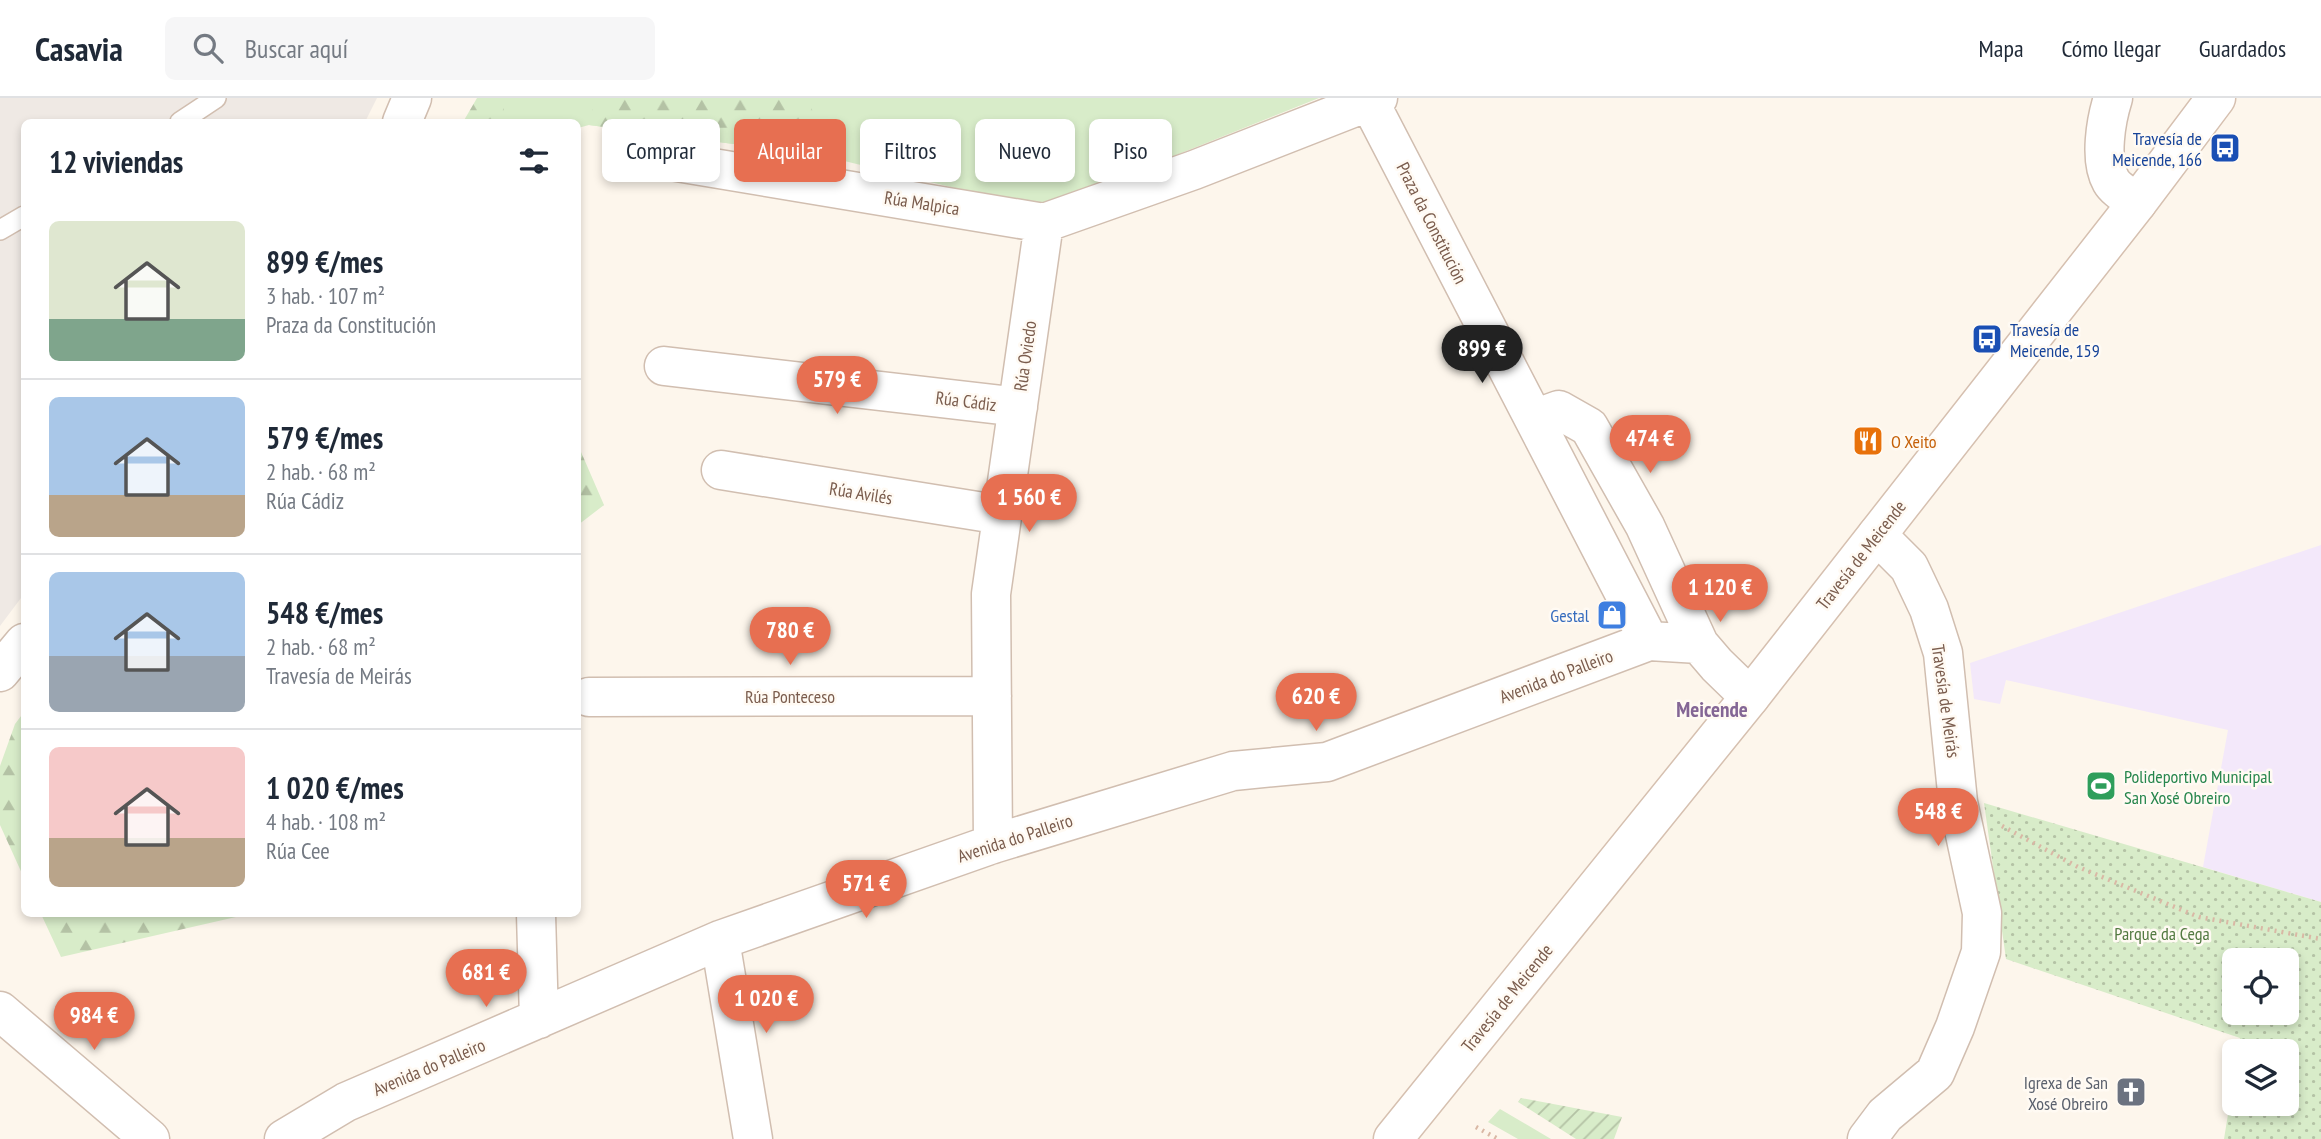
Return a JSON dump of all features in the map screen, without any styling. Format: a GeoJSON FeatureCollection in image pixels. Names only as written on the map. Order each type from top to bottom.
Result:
{"type":"FeatureCollection","features":[{"type":"Feature","properties":{"kind":"street"},"geometry":{"type":"LineString","coordinates":[[403,119],[412,98]]}},
{"type":"Feature","properties":{"kind":"street"},"geometry":{"type":"LineString","coordinates":[[2113,98],[2107,118],[2104,153],[2111,182],[2137,203]]}},
{"type":"Feature","properties":{"kind":"street","name":"Travesía de Meicende"},"geometry":{"type":"LineString","coordinates":[[1393,1139],[1750,697],[2137,203],[2216,98]]}},
{"type":"Feature","properties":{"kind":"street"},"geometry":{"type":"LineString","coordinates":[[1044,223],[1194,170],[1373,100]]}},
{"type":"Feature","properties":{"kind":"street","name":"Praza da Constitución"},"geometry":{"type":"LineString","coordinates":[[1373,100],[1649,641]]}},
{"type":"Feature","properties":{"kind":"street","name":"Rúa Malpica"},"geometry":{"type":"LineString","coordinates":[[720,169],[1044,223]]}},
{"type":"Feature","properties":{"kind":"street","name":"Rúa Oviedo"},"geometry":{"type":"LineString","coordinates":[[993,844],[991,594],[1044,223]]}},
{"type":"Feature","properties":{"kind":"street","name":"Rúa Cádiz"},"geometry":{"type":"LineString","coordinates":[[664,366],[1018,407]]}},
{"type":"Feature","properties":{"kind":"street"},"geometry":{"type":"LineString","coordinates":[[1534,419],[1559,410],[1589,428],[1645,526],[1699,644],[1750,697]]}},
{"type":"Feature","properties":{"kind":"street","name":"Rúa Avilés"},"geometry":{"type":"LineString","coordinates":[[721,470],[1002,515]]}},
{"type":"Feature","properties":{"kind":"street","name":"Travesía de Meirás"},"geometry":{"type":"LineString","coordinates":[[1867,1139],[1885,1115],[1935,1073],[1955,1027],[1981,952],[1982,913],[1958,803],[1943,653],[1929,609],[1909,567],[1877,535]]}},
{"type":"Feature","properties":{"kind":"street"},"geometry":{"type":"LineString","coordinates":[[1649,641],[1699,644]]}},
{"type":"Feature","properties":{"kind":"street","name":"Avenida do Palleiro"},"geometry":{"type":"LineString","coordinates":[[284,1139],[346,1102],[720,940],[993,844],[1233,771],[1327,762],[1649,641]]}},
{"type":"Feature","properties":{"kind":"street"},"geometry":{"type":"LineString","coordinates":[[0,672],[21,647]]}},
{"type":"Feature","properties":{"kind":"street","name":"Rúa Ponteceso"},"geometry":{"type":"LineString","coordinates":[[589,697],[992,696]]}},
{"type":"Feature","properties":{"kind":"street"},"geometry":{"type":"LineString","coordinates":[[536,917],[539,1019]]}},
{"type":"Feature","properties":{"kind":"street"},"geometry":{"type":"LineString","coordinates":[[720,940],[753,1139]]}},
{"type":"Feature","properties":{"kind":"street"},"geometry":{"type":"LineString","coordinates":[[0,1011],[150,1139]]}},
{"type":"Feature","properties":{"kind":"lane"},"geometry":{"type":"LineString","coordinates":[[184,119],[216,98]]}},
{"type":"Feature","properties":{"kind":"lane"},"geometry":{"type":"LineString","coordinates":[[0,230],[21,218]]}},
{"type":"Feature","properties":{"kind":"path"},"geometry":{"type":"LineString","coordinates":[[1958,803],[2078,867],[2199,917],[2321,939]]}},
{"type":"Feature","properties":{"kind":"path"},"geometry":{"type":"LineString","coordinates":[[1476,1127],[1498,1139]]}},
{"type":"Feature","properties":{"kind":"shaded area"},"geometry":{"type":"Polygon","coordinates":[[[0,98],[377,98],[366,119],[21,119],[21,598],[0,626],[0,98]]]}},
{"type":"Feature","properties":{"kind":"shaded area"},"geometry":{"type":"Polygon","coordinates":[[[2321,545],[2321,902],[2203,867],[2228,730],[2006,680],[2000,704],[1974,699],[1970,663],[2321,545]]]}},
{"type":"Feature","properties":{"kind":"green space"},"geometry":{"type":"Polygon","coordinates":[[[477,98],[504,98],[504,119],[465,119],[477,98]]]}},
{"type":"Feature","properties":{"kind":"green space"},"geometry":{"type":"Polygon","coordinates":[[[504,98],[1319,98],[1172,157],[1172,119],[1089,119],[1089,182],[1109,182],[1041,209],[930,182],[961,182],[961,119],[860,119],[860,165],[846,161],[846,119],[734,119],[734,144],[720,142],[720,119],[602,119],[602,127],[581,127],[581,119],[504,119],[504,98]]]}},
{"type":"Feature","properties":{"kind":"green space"},"geometry":{"type":"Polygon","coordinates":[[[595,98],[809,98],[814,119],[734,119],[734,144],[720,142],[720,119],[602,119],[602,127],[589,125],[595,98]]]}},
{"type":"Feature","properties":{"kind":"green space"},"geometry":{"type":"Polygon","coordinates":[[[581,452],[604,505],[581,523],[581,452]]]}},
{"type":"Feature","properties":{"kind":"green space"},"geometry":{"type":"Polygon","coordinates":[[[21,716],[21,871],[0,825],[0,766],[15,724],[21,716]]]}},
{"type":"Feature","properties":{"kind":"green space","name":"Parque da Cega"},"geometry":{"type":"Polygon","coordinates":[[[1984,803],[2321,902],[2321,1139],[2224,1139],[2228,1116],[2299,1116],[2299,1039],[2240,1038],[2006,959],[1984,803]]]}},
{"type":"Feature","properties":{"kind":"green space"},"geometry":{"type":"Polygon","coordinates":[[[42,917],[236,917],[61,957],[42,917]]]}},
{"type":"Feature","properties":{"kind":"green space"},"geometry":{"type":"Polygon","coordinates":[[[1521,1098],[1622,1117],[1614,1139],[1576,1139],[1518,1102],[1521,1098]]]}},
{"type":"Feature","properties":{"kind":"green space"},"geometry":{"type":"Polygon","coordinates":[[[1500,1109],[1551,1139],[1518,1139],[1488,1122],[1500,1109]]]}},
{"type":"Feature","properties":{"kind":"place","name":"Travesía de Meicende, 166"},"geometry":{"type":"Point","coordinates":[2225,148]}},
{"type":"Feature","properties":{"kind":"place","name":"Travesía de Meicende, 159"},"geometry":{"type":"Point","coordinates":[1987,339]}},
{"type":"Feature","properties":{"kind":"place","name":"O Xeito"},"geometry":{"type":"Point","coordinates":[1868,441]}},
{"type":"Feature","properties":{"kind":"place","name":"Gestal"},"geometry":{"type":"Point","coordinates":[1612,615]}},
{"type":"Feature","properties":{"kind":"place","name":"Polideportivo Municipal San Xosé Obreiro"},"geometry":{"type":"Point","coordinates":[2101,786]}},
{"type":"Feature","properties":{"kind":"place","name":"Igrexa de San Xosé Obreiro"},"geometry":{"type":"Point","coordinates":[2131,1092]}},
{"type":"Feature","properties":{"kind":"district","name":"Meicende"},"geometry":{"type":"Point","coordinates":[1712,709]}}]}
